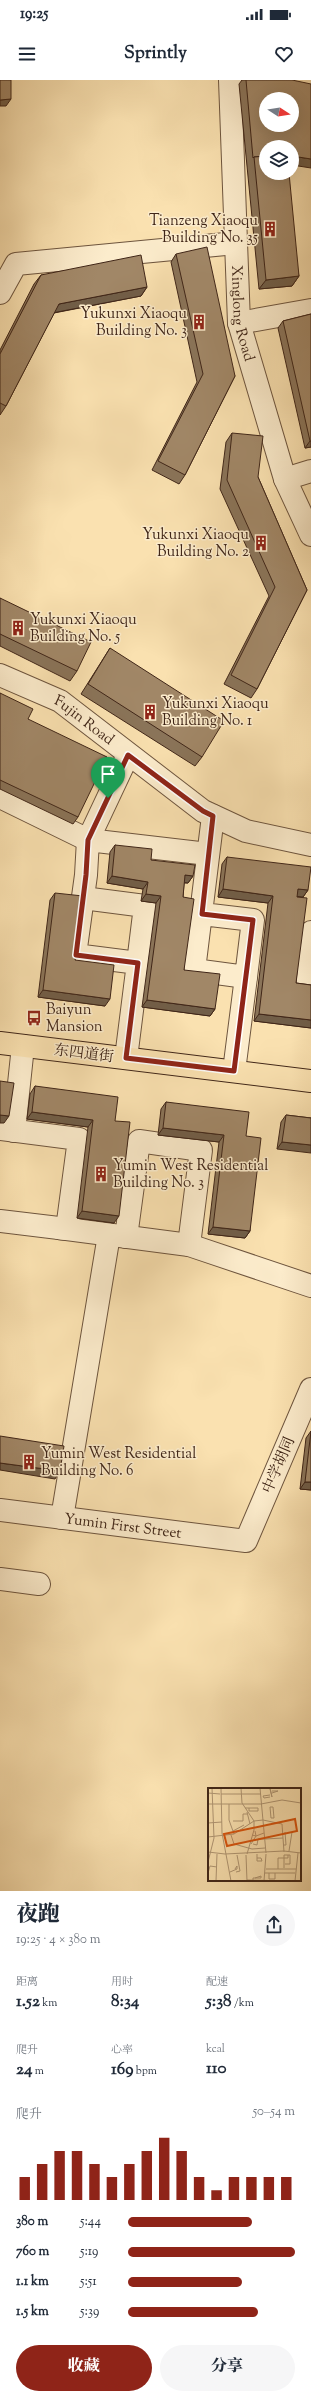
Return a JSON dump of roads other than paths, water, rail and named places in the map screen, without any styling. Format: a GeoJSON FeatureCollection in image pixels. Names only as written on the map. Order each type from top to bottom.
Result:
{"type":"FeatureCollection","features":[{"type":"Feature","properties":{"kind":"main road","name":"东四道街"},"geometry":{"type":"LineString","coordinates":[[0,1043],[311,1080]]}},
{"type":"Feature","properties":{"kind":"street","name":"Xinglong Road"},"geometry":{"type":"LineString","coordinates":[[230,80],[239,323],[285,479],[311,535]]}},
{"type":"Feature","properties":{"kind":"street"},"geometry":{"type":"LineString","coordinates":[[0,294],[16,264],[236,243]]}},
{"type":"Feature","properties":{"kind":"street"},"geometry":{"type":"LineString","coordinates":[[239,323],[311,310]]}},
{"type":"Feature","properties":{"kind":"street"},"geometry":{"type":"LineString","coordinates":[[285,479],[311,471]]}},
{"type":"Feature","properties":{"kind":"street","name":"Fujin Road"},"geometry":{"type":"LineString","coordinates":[[0,675],[60,702],[203,811],[246,831],[311,845]]}},
{"type":"Feature","properties":{"kind":"street"},"geometry":{"type":"LineString","coordinates":[[128,755],[88,840],[76,955],[138,963]]}},
{"type":"Feature","properties":{"kind":"street"},"geometry":{"type":"LineString","coordinates":[[0,797],[88,840],[208,854]]}},
{"type":"Feature","properties":{"kind":"street"},"geometry":{"type":"LineString","coordinates":[[213,816],[194,970],[246,977]]}},
{"type":"Feature","properties":{"kind":"street"},"geometry":{"type":"LineString","coordinates":[[83,898],[146,906],[126,1058]]}},
{"type":"Feature","properties":{"kind":"street"},"geometry":{"type":"LineString","coordinates":[[202,914],[253,920],[234,1071]]}},
{"type":"Feature","properties":{"kind":"street"},"geometry":{"type":"LineString","coordinates":[[311,932],[305,984],[311,984]]}},
{"type":"Feature","properties":{"kind":"street"},"geometry":{"type":"LineString","coordinates":[[0,1221],[67,1229],[79,1140],[7,1130],[23,1046]]}},
{"type":"Feature","properties":{"kind":"street"},"geometry":{"type":"LineString","coordinates":[[62,1518],[118,1236],[139,1141],[201,1150],[189,1245]]}},
{"type":"Feature","properties":{"kind":"street"},"geometry":{"type":"LineString","coordinates":[[59,1228],[189,1245],[311,1286]]}},
{"type":"Feature","properties":{"kind":"street","name":"中学胡同"},"geometry":{"type":"LineString","coordinates":[[246,1540],[311,1389]]}},
{"type":"Feature","properties":{"kind":"street","name":"Yumin First Street"},"geometry":{"type":"LineString","coordinates":[[0,1510],[246,1540]]}},
{"type":"Feature","properties":{"kind":"street"},"geometry":{"type":"LineString","coordinates":[[0,1579],[39,1584]]}},
{"type":"Feature","properties":{"kind":"place","name":"Tianzeng Xiaoqu Building No. 35"},"geometry":{"type":"Point","coordinates":[270,229]}},
{"type":"Feature","properties":{"kind":"place","name":"Yukunxi Xiaoqu Building No. 3"},"geometry":{"type":"Point","coordinates":[199,322]}},
{"type":"Feature","properties":{"kind":"place","name":"Yukunxi Xiaoqu Building No. 2"},"geometry":{"type":"Point","coordinates":[261,543]}},
{"type":"Feature","properties":{"kind":"place","name":"Yukunxi Xiaoqu Building No. 5"},"geometry":{"type":"Point","coordinates":[18,628]}},
{"type":"Feature","properties":{"kind":"place","name":"Yukunxi Xiaoqu Building No. 1"},"geometry":{"type":"Point","coordinates":[150,712]}},
{"type":"Feature","properties":{"kind":"place","name":"Baiyun Mansion"},"geometry":{"type":"Point","coordinates":[34,1018]}},
{"type":"Feature","properties":{"kind":"place","name":"Yumin West Residential Building No. 3"},"geometry":{"type":"Point","coordinates":[101,1174]}},
{"type":"Feature","properties":{"kind":"place","name":"Yumin West Residential Building No. 6"},"geometry":{"type":"Point","coordinates":[29,1462]}}]}
